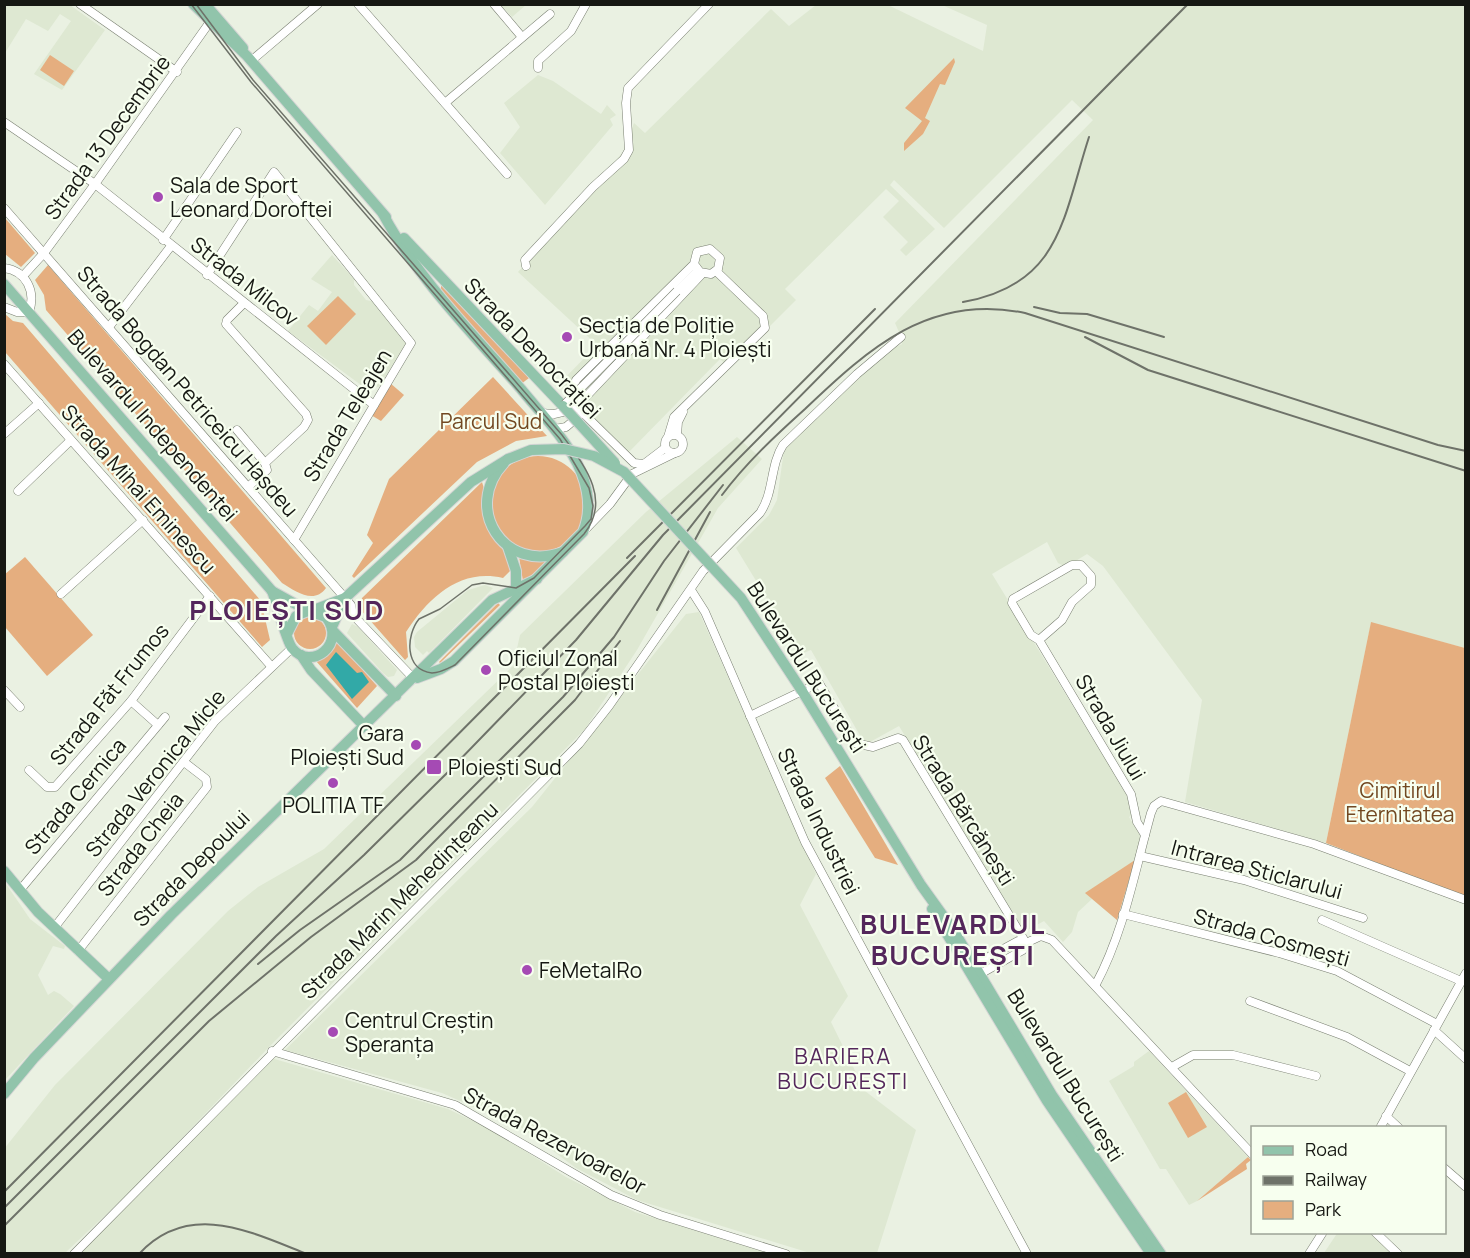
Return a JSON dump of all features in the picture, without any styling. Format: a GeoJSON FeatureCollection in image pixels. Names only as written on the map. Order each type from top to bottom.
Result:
{"type":"FeatureCollection","features":[{"type":"Feature","properties":{"kind":"main road","name":"Strada Democrației"},"geometry":{"type":"LineString","coordinates":[[193,4],[212,19],[249,59],[415,250],[541,413],[561,432],[585,486],[588,516],[583,532]]}},
{"type":"Feature","properties":{"kind":"main road","name":"Strada Democrației"},"geometry":{"type":"LineString","coordinates":[[205,4],[212,19]]}},
{"type":"Feature","properties":{"kind":"main road","name":"Strada Democrației"},"geometry":{"type":"LineString","coordinates":[[383,214],[420,271],[446,293],[629,472]]}},
{"type":"Feature","properties":{"kind":"main road","name":"Bulevardul Independenței"},"geometry":{"type":"LineString","coordinates":[[4,284],[272,591],[326,617],[333,629],[396,696]]}},
{"type":"Feature","properties":{"kind":"main road","name":"Bulevardul București"},"geometry":{"type":"LineString","coordinates":[[310,611],[344,597],[471,482],[508,459],[531,450],[564,449],[594,456],[629,472],[750,608],[1070,1123],[1161,1254]]}},
{"type":"Feature","properties":{"kind":"main road"},"geometry":{"type":"LineString","coordinates":[[508,459],[496,474],[490,486],[488,499],[490,518],[498,536],[508,548],[516,571],[515,601]]}},
{"type":"Feature","properties":{"kind":"main road"},"geometry":{"type":"LineString","coordinates":[[508,548],[539,556],[564,552],[583,532]]}},
{"type":"Feature","properties":{"kind":"main road","name":"Strada Depoului"},"geometry":{"type":"LineString","coordinates":[[414,679],[441,669],[454,661],[564,552]]}},
{"type":"Feature","properties":{"kind":"main road","name":"Strada Depoului"},"geometry":{"type":"LineString","coordinates":[[4,1094],[34,1058],[109,979],[492,600],[537,579]]}},
{"type":"Feature","properties":{"kind":"main road","name":"Bulevardul Independenței"},"geometry":{"type":"LineString","coordinates":[[272,591],[287,634],[296,651],[364,726]]}},
{"type":"Feature","properties":{"kind":"main road","name":"Bulevardul București"},"geometry":{"type":"LineString","coordinates":[[333,629],[344,597]]}},
{"type":"Feature","properties":{"kind":"main road"},"geometry":{"type":"LineString","coordinates":[[288,600],[309,603],[344,597]]}},
{"type":"Feature","properties":{"kind":"main road"},"geometry":{"type":"LineString","coordinates":[[287,634],[291,621],[310,611]]}},
{"type":"Feature","properties":{"kind":"main road"},"geometry":{"type":"LineString","coordinates":[[296,651],[312,657],[325,651],[333,639],[333,629]]}},
{"type":"Feature","properties":{"kind":"main road"},"geometry":{"type":"LineString","coordinates":[[4,871],[54,928],[109,979]]}},
{"type":"Feature","properties":{"kind":"main road","name":"Bulevardul București"},"geometry":{"type":"LineString","coordinates":[[921,885],[947,936],[1047,1101],[1151,1254]]}},
{"type":"Feature","properties":{"kind":"street"},"geometry":{"type":"LineString","coordinates":[[80,4],[177,72]]}},
{"type":"Feature","properties":{"kind":"street"},"geometry":{"type":"LineString","coordinates":[[249,59],[318,4]]}},
{"type":"Feature","properties":{"kind":"street"},"geometry":{"type":"LineString","coordinates":[[358,4],[507,174]]}},
{"type":"Feature","properties":{"kind":"street"},"geometry":{"type":"LineString","coordinates":[[494,4],[522,38]]}},
{"type":"Feature","properties":{"kind":"street"},"geometry":{"type":"LineString","coordinates":[[538,68],[538,60],[571,31],[586,4]]}},
{"type":"Feature","properties":{"kind":"street"},"geometry":{"type":"LineString","coordinates":[[526,267],[525,260],[593,187],[624,159],[629,150],[626,103],[628,88],[709,4]]}},
{"type":"Feature","properties":{"kind":"street"},"geometry":{"type":"LineString","coordinates":[[445,104],[550,14]]}},
{"type":"Feature","properties":{"kind":"street","name":"Strada 13 Decembrie"},"geometry":{"type":"LineString","coordinates":[[23,276],[44,253],[95,184],[177,72],[212,19]]}},
{"type":"Feature","properties":{"kind":"street","name":"Strada Milcov"},"geometry":{"type":"LineString","coordinates":[[4,122],[95,184],[374,405]]}},
{"type":"Feature","properties":{"kind":"street"},"geometry":{"type":"LineString","coordinates":[[163,240],[237,132]]}},
{"type":"Feature","properties":{"kind":"street","name":"Strada Teleajen"},"geometry":{"type":"LineString","coordinates":[[207,275],[274,172],[411,340],[294,540]]}},
{"type":"Feature","properties":{"kind":"street","name":"Strada Bogdan Petriceicu Hașdeu"},"geometry":{"type":"LineString","coordinates":[[4,208],[351,605],[353,615],[414,679]]}},
{"type":"Feature","properties":{"kind":"street"},"geometry":{"type":"LineString","coordinates":[[109,327],[171,246]]}},
{"type":"Feature","properties":{"kind":"street"},"geometry":{"type":"LineString","coordinates":[[582,399],[698,269],[697,252],[710,249],[720,258],[716,271]]}},
{"type":"Feature","properties":{"kind":"street"},"geometry":{"type":"LineString","coordinates":[[4,268],[23,276],[32,290],[29,312],[17,312],[4,307]]}},
{"type":"Feature","properties":{"kind":"street"},"geometry":{"type":"LineString","coordinates":[[562,406],[698,269]]}},
{"type":"Feature","properties":{"kind":"street"},"geometry":{"type":"LineString","coordinates":[[698,269],[716,271],[763,316],[766,325],[688,403],[665,448],[644,464],[634,463],[582,411],[582,399],[573,386],[593,363],[698,269]]}},
{"type":"Feature","properties":{"kind":"street"},"geometry":{"type":"LineString","coordinates":[[244,303],[227,320],[226,324],[306,414],[308,420],[304,427],[265,463]]}},
{"type":"Feature","properties":{"kind":"street","name":"Strada Marin Mehedințeanu"},"geometry":{"type":"LineString","coordinates":[[74,1254],[272,1051],[579,744],[703,571],[755,519],[767,502],[776,461],[783,445],[857,374],[902,337]]}},
{"type":"Feature","properties":{"kind":"street"},"geometry":{"type":"LineString","coordinates":[[593,363],[591,375],[596,385]]}},
{"type":"Feature","properties":{"kind":"street","name":"Strada Mihai Eminescu"},"geometry":{"type":"LineString","coordinates":[[4,364],[271,666]]}},
{"type":"Feature","properties":{"kind":"street"},"geometry":{"type":"LineString","coordinates":[[582,374],[591,375]]}},
{"type":"Feature","properties":{"kind":"street"},"geometry":{"type":"LineString","coordinates":[[4,434],[39,404]]}},
{"type":"Feature","properties":{"kind":"street"},"geometry":{"type":"LineString","coordinates":[[541,413],[582,411]]}},
{"type":"Feature","properties":{"kind":"street"},"geometry":{"type":"LineString","coordinates":[[561,432],[582,411]]}},
{"type":"Feature","properties":{"kind":"street"},"geometry":{"type":"LineString","coordinates":[[237,430],[265,463],[267,470],[248,488]]}},
{"type":"Feature","properties":{"kind":"street"},"geometry":{"type":"LineString","coordinates":[[629,472],[681,450],[683,444],[672,436]]}},
{"type":"Feature","properties":{"kind":"street"},"geometry":{"type":"LineString","coordinates":[[18,491],[71,440]]}},
{"type":"Feature","properties":{"kind":"street"},"geometry":{"type":"LineString","coordinates":[[665,448],[675,453]]}},
{"type":"Feature","properties":{"kind":"street"},"geometry":{"type":"LineString","coordinates":[[583,532],[604,510],[634,463]]}},
{"type":"Feature","properties":{"kind":"street"},"geometry":{"type":"LineString","coordinates":[[585,486],[592,508],[597,512],[604,510]]}},
{"type":"Feature","properties":{"kind":"street"},"geometry":{"type":"LineString","coordinates":[[60,594],[143,520]]}},
{"type":"Feature","properties":{"kind":"street","name":"Strada Jiului"},"geometry":{"type":"LineString","coordinates":[[1039,640],[1062,620],[1072,602],[1091,585],[1091,576],[1081,565],[1072,565],[1012,601],[1031,635],[1039,640],[1131,794],[1137,822],[1144,835]]}},
{"type":"Feature","properties":{"kind":"street","name":"Strada Industriei"},"geometry":{"type":"LineString","coordinates":[[691,590],[702,605],[805,842],[1027,1254]]}},
{"type":"Feature","properties":{"kind":"street","name":"Strada Făt Frumos"},"geometry":{"type":"LineString","coordinates":[[29,770],[47,787],[55,787],[131,701],[210,596]]}},
{"type":"Feature","properties":{"kind":"street","name":"Strada Veronica Micle"},"geometry":{"type":"LineString","coordinates":[[54,928],[228,706],[271,666],[296,651]]}},
{"type":"Feature","properties":{"kind":"street","name":"Strada Bărcănești"},"geometry":{"type":"LineString","coordinates":[[750,716],[819,684],[855,743],[866,747],[898,738],[903,740],[1026,943]]}},
{"type":"Feature","properties":{"kind":"street"},"geometry":{"type":"LineString","coordinates":[[4,690],[20,707]]}},
{"type":"Feature","properties":{"kind":"street"},"geometry":{"type":"LineString","coordinates":[[131,701],[159,725]]}},
{"type":"Feature","properties":{"kind":"street","name":"Strada Cernica"},"geometry":{"type":"LineString","coordinates":[[20,890],[165,717]]}},
{"type":"Feature","properties":{"kind":"street","name":"Strada Cheia"},"geometry":{"type":"LineString","coordinates":[[78,951],[207,786],[206,779],[184,762]]}},
{"type":"Feature","properties":{"kind":"street"},"geometry":{"type":"LineString","coordinates":[[1096,984],[1108,961],[1140,856],[1144,835],[1156,802],[1166,801],[1314,844],[1466,900]]}},
{"type":"Feature","properties":{"kind":"street","name":"Intrarea Sticlarului"},"geometry":{"type":"LineString","coordinates":[[1140,856],[1245,880],[1364,918]]}},
{"type":"Feature","properties":{"kind":"street","name":"Strada Cosmești"},"geometry":{"type":"LineString","coordinates":[[1123,914],[1279,953],[1337,971],[1436,1027],[1466,1059]]}},
{"type":"Feature","properties":{"kind":"street"},"geometry":{"type":"LineString","coordinates":[[1322,920],[1463,977],[1381,1126]]}},
{"type":"Feature","properties":{"kind":"street"},"geometry":{"type":"LineString","coordinates":[[977,970],[1023,950],[1026,943],[1041,936],[1052,940],[1096,984],[1251,1153]]}},
{"type":"Feature","properties":{"kind":"street"},"geometry":{"type":"LineString","coordinates":[[1250,1001],[1347,1037],[1410,1071]]}},
{"type":"Feature","properties":{"kind":"street","name":"Strada Rezervoarelor"},"geometry":{"type":"LineString","coordinates":[[272,1051],[455,1105],[611,1195],[660,1215],[786,1254]]}},
{"type":"Feature","properties":{"kind":"street"},"geometry":{"type":"LineString","coordinates":[[1172,1067],[1192,1055],[1233,1055],[1316,1076]]}},
{"type":"Feature","properties":{"kind":"street"},"geometry":{"type":"LineString","coordinates":[[1386,1116],[1398,1126]]}},
{"type":"Feature","properties":{"kind":"street"},"geometry":{"type":"LineString","coordinates":[[1446,1170],[1466,1187]]}},
{"type":"Feature","properties":{"kind":"street"},"geometry":{"type":"LineString","coordinates":[[1309,1254],[1321,1234]]}},
{"type":"Feature","properties":{"kind":"street"},"geometry":{"type":"LineString","coordinates":[[1377,1234],[1398,1254]]}},
{"type":"Feature","properties":{"kind":"shaded area"},"geometry":{"type":"Polygon","coordinates":[[[5,5],[70,5],[105,30],[62,90],[34,74],[71,21],[60,14],[48,31],[26,19],[5,53],[5,5]]]}},
{"type":"Feature","properties":{"kind":"shaded area"},"geometry":{"type":"Polygon","coordinates":[[[501,5],[526,5],[512,17],[501,5]]]}},
{"type":"Feature","properties":{"kind":"shaded area"},"geometry":{"type":"Polygon","coordinates":[[[816,5],[888,5],[983,51],[987,25],[942,5],[1465,5],[1465,648],[1371,623],[1326,843],[1185,802],[1202,700],[1103,566],[1087,554],[1066,567],[1058,563],[1047,542],[992,574],[1129,798],[1135,813],[1129,817],[1141,837],[1117,920],[1092,899],[1078,912],[1072,932],[1063,942],[1044,921],[1024,932],[899,726],[870,742],[862,739],[811,650],[801,654],[736,548],[769,515],[777,500],[784,450],[880,355],[902,344],[895,323],[1093,120],[1072,100],[944,228],[894,180],[890,185],[935,229],[906,256],[900,250],[908,242],[883,217],[899,201],[886,189],[785,289],[796,300],[729,367],[720,359],[627,454],[558,385],[597,345],[518,272],[623,152],[634,123],[645,133],[771,9],[789,26],[816,5]]]}},
{"type":"Feature","properties":{"kind":"shaded area"},"geometry":{"type":"Polygon","coordinates":[[[538,75],[553,81],[601,114],[607,105],[616,115],[610,119],[613,125],[545,205],[500,153],[520,127],[504,103],[538,75]]]}},
{"type":"Feature","properties":{"kind":"shaded area"},"geometry":{"type":"Polygon","coordinates":[[[332,255],[354,279],[354,285],[366,300],[375,302],[407,343],[379,387],[361,385],[288,331],[309,305],[318,311],[332,292],[311,279],[332,255]]]}},
{"type":"Feature","properties":{"kind":"shaded area"},"geometry":{"type":"Polygon","coordinates":[[[737,437],[762,459],[718,508],[637,650],[585,729],[269,1047],[133,1189],[65,1253],[5,1253],[4,1149],[55,1085],[228,911],[258,887],[324,849],[513,666],[520,635],[646,512],[737,437]]]}},
{"type":"Feature","properties":{"kind":"shaded area"},"geometry":{"type":"Polygon","coordinates":[[[485,585],[493,588],[429,653],[427,651],[423,655],[415,647],[414,637],[417,632],[468,590],[485,585]]]}},
{"type":"Feature","properties":{"kind":"shaded area"},"geometry":{"type":"Polygon","coordinates":[[[699,612],[816,874],[800,905],[848,996],[831,1022],[865,1091],[916,1130],[877,1253],[810,1253],[637,1200],[576,1168],[522,1128],[442,1093],[285,1050],[532,807],[686,614],[699,612]]]}},
{"type":"Feature","properties":{"kind":"shaded area"},"geometry":{"type":"Polygon","coordinates":[[[352,624],[358,627],[397,670],[394,676],[388,677],[383,673],[347,633],[352,624]]]}},
{"type":"Feature","properties":{"kind":"shaded area"},"geometry":{"type":"Polygon","coordinates":[[[4,881],[30,919],[65,946],[64,949],[53,946],[38,975],[48,995],[54,991],[74,1006],[5,1080],[4,881]]]}},
{"type":"Feature","properties":{"kind":"shaded area"},"geometry":{"type":"Polygon","coordinates":[[[1149,1051],[1248,1157],[1197,1201],[1189,1205],[1166,1169],[1160,1169],[1109,1081],[1134,1066],[1134,1062],[1149,1051]]]}},
{"type":"Feature","properties":{"kind":"shaded area"},"geometry":{"type":"Polygon","coordinates":[[[271,1058],[448,1109],[490,1129],[566,1177],[635,1212],[767,1253],[80,1254],[271,1058]]]}},
{"type":"Feature","properties":{"kind":"shaded area"},"geometry":{"type":"Polygon","coordinates":[[[1337,1234],[1371,1234],[1391,1253],[1324,1253],[1337,1234]]]}},
{"type":"Feature","properties":{"kind":"green space"},"geometry":{"type":"Polygon","coordinates":[[[50,55],[74,71],[64,86],[40,70],[50,55]]]}},
{"type":"Feature","properties":{"kind":"green space"},"geometry":{"type":"Polygon","coordinates":[[[954,58],[955,62],[945,85],[940,84],[925,118],[930,121],[923,134],[904,151],[904,143],[922,121],[905,108],[954,58]]]}},
{"type":"Feature","properties":{"kind":"green space"},"geometry":{"type":"Polygon","coordinates":[[[5,218],[35,253],[21,267],[5,254],[5,218]]]}},
{"type":"Feature","properties":{"kind":"green space"},"geometry":{"type":"Polygon","coordinates":[[[48,265],[326,588],[321,593],[316,596],[304,595],[282,583],[46,310],[44,295],[35,280],[48,265]]]}},
{"type":"Feature","properties":{"kind":"green space"},"geometry":{"type":"Polygon","coordinates":[[[441,285],[529,378],[521,384],[441,291],[441,285]]]}},
{"type":"Feature","properties":{"kind":"green space"},"geometry":{"type":"Polygon","coordinates":[[[338,296],[356,314],[326,345],[307,326],[338,296]]]}},
{"type":"Feature","properties":{"kind":"green space"},"geometry":{"type":"Polygon","coordinates":[[[5,314],[13,321],[23,323],[261,601],[270,640],[262,647],[5,352],[5,314]]]}},
{"type":"Feature","properties":{"kind":"green space","name":"Parcul Sud"},"geometry":{"type":"Polygon","coordinates":[[[493,377],[547,436],[516,441],[477,462],[354,578],[352,576],[373,543],[367,535],[389,479],[493,377]]]}},
{"type":"Feature","properties":{"kind":"green space"},"geometry":{"type":"Polygon","coordinates":[[[390,383],[404,395],[381,421],[371,415],[390,383]]]}},
{"type":"Feature","properties":{"kind":"green space","name":"Parcul Sud"},"geometry":{"type":"Polygon","coordinates":[[[538,456],[556,460],[572,470],[582,486],[586,504],[582,522],[572,538],[556,548],[538,552],[520,548],[504,538],[494,522],[490,504],[494,486],[504,470],[520,460],[538,456]]]}},
{"type":"Feature","properties":{"kind":"green space","name":"Parcul Sud"},"geometry":{"type":"Polygon","coordinates":[[[482,482],[501,545],[511,562],[510,571],[503,578],[487,576],[459,581],[435,597],[406,632],[408,657],[405,660],[360,609],[362,598],[482,482]]]}},
{"type":"Feature","properties":{"kind":"green space"},"geometry":{"type":"Polygon","coordinates":[[[25,557],[93,635],[47,676],[5,627],[4,575],[25,557]]]}},
{"type":"Feature","properties":{"kind":"green space"},"geometry":{"type":"Polygon","coordinates":[[[519,557],[548,561],[527,582],[523,581],[519,557]]]}},
{"type":"Feature","properties":{"kind":"green space"},"geometry":{"type":"Polygon","coordinates":[[[498,603],[500,605],[440,663],[439,662],[498,603]]]}},
{"type":"Feature","properties":{"kind":"green space"},"geometry":{"type":"Polygon","coordinates":[[[310,617],[321,622],[326,633],[321,644],[310,649],[299,644],[294,633],[299,622],[310,617]]]}},
{"type":"Feature","properties":{"kind":"green space","name":"Cimitirul Eternitatea"},"geometry":{"type":"Polygon","coordinates":[[[1371,622],[1465,648],[1465,897],[1326,843],[1371,622]]]}},
{"type":"Feature","properties":{"kind":"green space"},"geometry":{"type":"Polygon","coordinates":[[[338,642],[377,686],[357,708],[316,661],[338,642]]]}},
{"type":"Feature","properties":{"kind":"green space"},"geometry":{"type":"Polygon","coordinates":[[[840,766],[898,865],[875,858],[825,778],[840,766]]]}},
{"type":"Feature","properties":{"kind":"green space"},"geometry":{"type":"Polygon","coordinates":[[[1135,860],[1117,920],[1085,893],[1135,860]]]}},
{"type":"Feature","properties":{"kind":"green space"},"geometry":{"type":"Polygon","coordinates":[[[1186,1092],[1207,1127],[1188,1138],[1168,1103],[1186,1092]]]}},
{"type":"Feature","properties":{"kind":"green space"},"geometry":{"type":"Polygon","coordinates":[[[1248,1157],[1251,1160],[1246,1164],[1247,1169],[1197,1201],[1248,1157]]]}},
{"type":"Feature","properties":{"kind":"water"},"geometry":{"type":"Polygon","coordinates":[[[336,652],[357,673],[362,672],[369,682],[352,699],[326,665],[336,652]]]}},
{"type":"Feature","properties":{"kind":"tram line"},"geometry":{"type":"LineString","coordinates":[[191,4],[251,82],[560,439],[589,488],[593,506],[591,519],[534,578],[516,588],[483,583],[472,585],[440,609],[419,619],[410,642],[412,659],[416,666],[423,670],[432,673],[441,671],[455,665],[584,534],[592,521],[595,508],[592,483],[579,458],[562,435],[253,80],[196,4]]}},
{"type":"Feature","properties":{"kind":"railway"},"geometry":{"type":"LineString","coordinates":[[4,1208],[276,936],[364,855],[447,773],[576,640],[663,535],[1188,4]]}},
{"type":"Feature","properties":{"kind":"railway"},"geometry":{"type":"LineString","coordinates":[[963,302],[995,293],[1020,280],[1039,263],[1053,243],[1064,220],[1089,137]]}},
{"type":"Feature","properties":{"kind":"railway"},"geometry":{"type":"LineString","coordinates":[[1034,307],[1060,313],[1087,314],[1164,337]]}},
{"type":"Feature","properties":{"kind":"railway"},"geometry":{"type":"LineString","coordinates":[[627,558],[875,309]]}},
{"type":"Feature","properties":{"kind":"railway"},"geometry":{"type":"LineString","coordinates":[[722,495],[772,440],[853,365],[878,347],[903,331],[931,319],[960,311],[991,309],[1025,313],[1438,445],[1466,451]]}},
{"type":"Feature","properties":{"kind":"railway"},"geometry":{"type":"LineString","coordinates":[[1085,337],[1148,370],[1466,471]]}},
{"type":"Feature","properties":{"kind":"railway"},"geometry":{"type":"LineString","coordinates":[[258,964],[300,930],[400,860],[563,697],[614,637],[664,561],[723,485]]}},
{"type":"Feature","properties":{"kind":"railway"},"geometry":{"type":"LineString","coordinates":[[657,610],[710,512]]}},
{"type":"Feature","properties":{"kind":"railway"},"geometry":{"type":"LineString","coordinates":[[4,1192],[635,556]]}},
{"type":"Feature","properties":{"kind":"railway"},"geometry":{"type":"LineString","coordinates":[[4,1226],[209,1021],[311,937],[416,860],[575,700],[620,641]]}},
{"type":"Feature","properties":{"kind":"railway"},"geometry":{"type":"LineString","coordinates":[[139,1254],[158,1238],[178,1228],[199,1224],[242,1230],[307,1254]]}},
{"type":"Feature","properties":{"kind":"place","name":"Sala de Sport Leonard Doroftei"},"geometry":{"type":"Point","coordinates":[158,197]}},
{"type":"Feature","properties":{"kind":"place","name":"Secția de Poliție Urbană Nr. 4 Ploiești"},"geometry":{"type":"Point","coordinates":[567,337]}},
{"type":"Feature","properties":{"kind":"place","name":"Oficiul Zonal Postal Ploiești"},"geometry":{"type":"Point","coordinates":[486,670]}},
{"type":"Feature","properties":{"kind":"place","name":"Gara Ploiești Sud"},"geometry":{"type":"Point","coordinates":[416,745]}},
{"type":"Feature","properties":{"kind":"place","name":"Ploiești Sud"},"geometry":{"type":"Point","coordinates":[434,767]}},
{"type":"Feature","properties":{"kind":"place","name":"POLITIA TF"},"geometry":{"type":"Point","coordinates":[333,783]}},
{"type":"Feature","properties":{"kind":"place","name":"FeMetalRo"},"geometry":{"type":"Point","coordinates":[527,970]}},
{"type":"Feature","properties":{"kind":"place","name":"Centrul Creștin Speranța"},"geometry":{"type":"Point","coordinates":[333,1032]}},
{"type":"Feature","properties":{"kind":"district","name":"PLOIEȘTI SUD"},"geometry":{"type":"Point","coordinates":[287,609]}},
{"type":"Feature","properties":{"kind":"district","name":"BULEVARDUL BUCUREȘTI"},"geometry":{"type":"Point","coordinates":[953,938]}},
{"type":"Feature","properties":{"kind":"district","name":"BARIERA BUCUREȘTI"},"geometry":{"type":"Point","coordinates":[843,1068]}}]}
